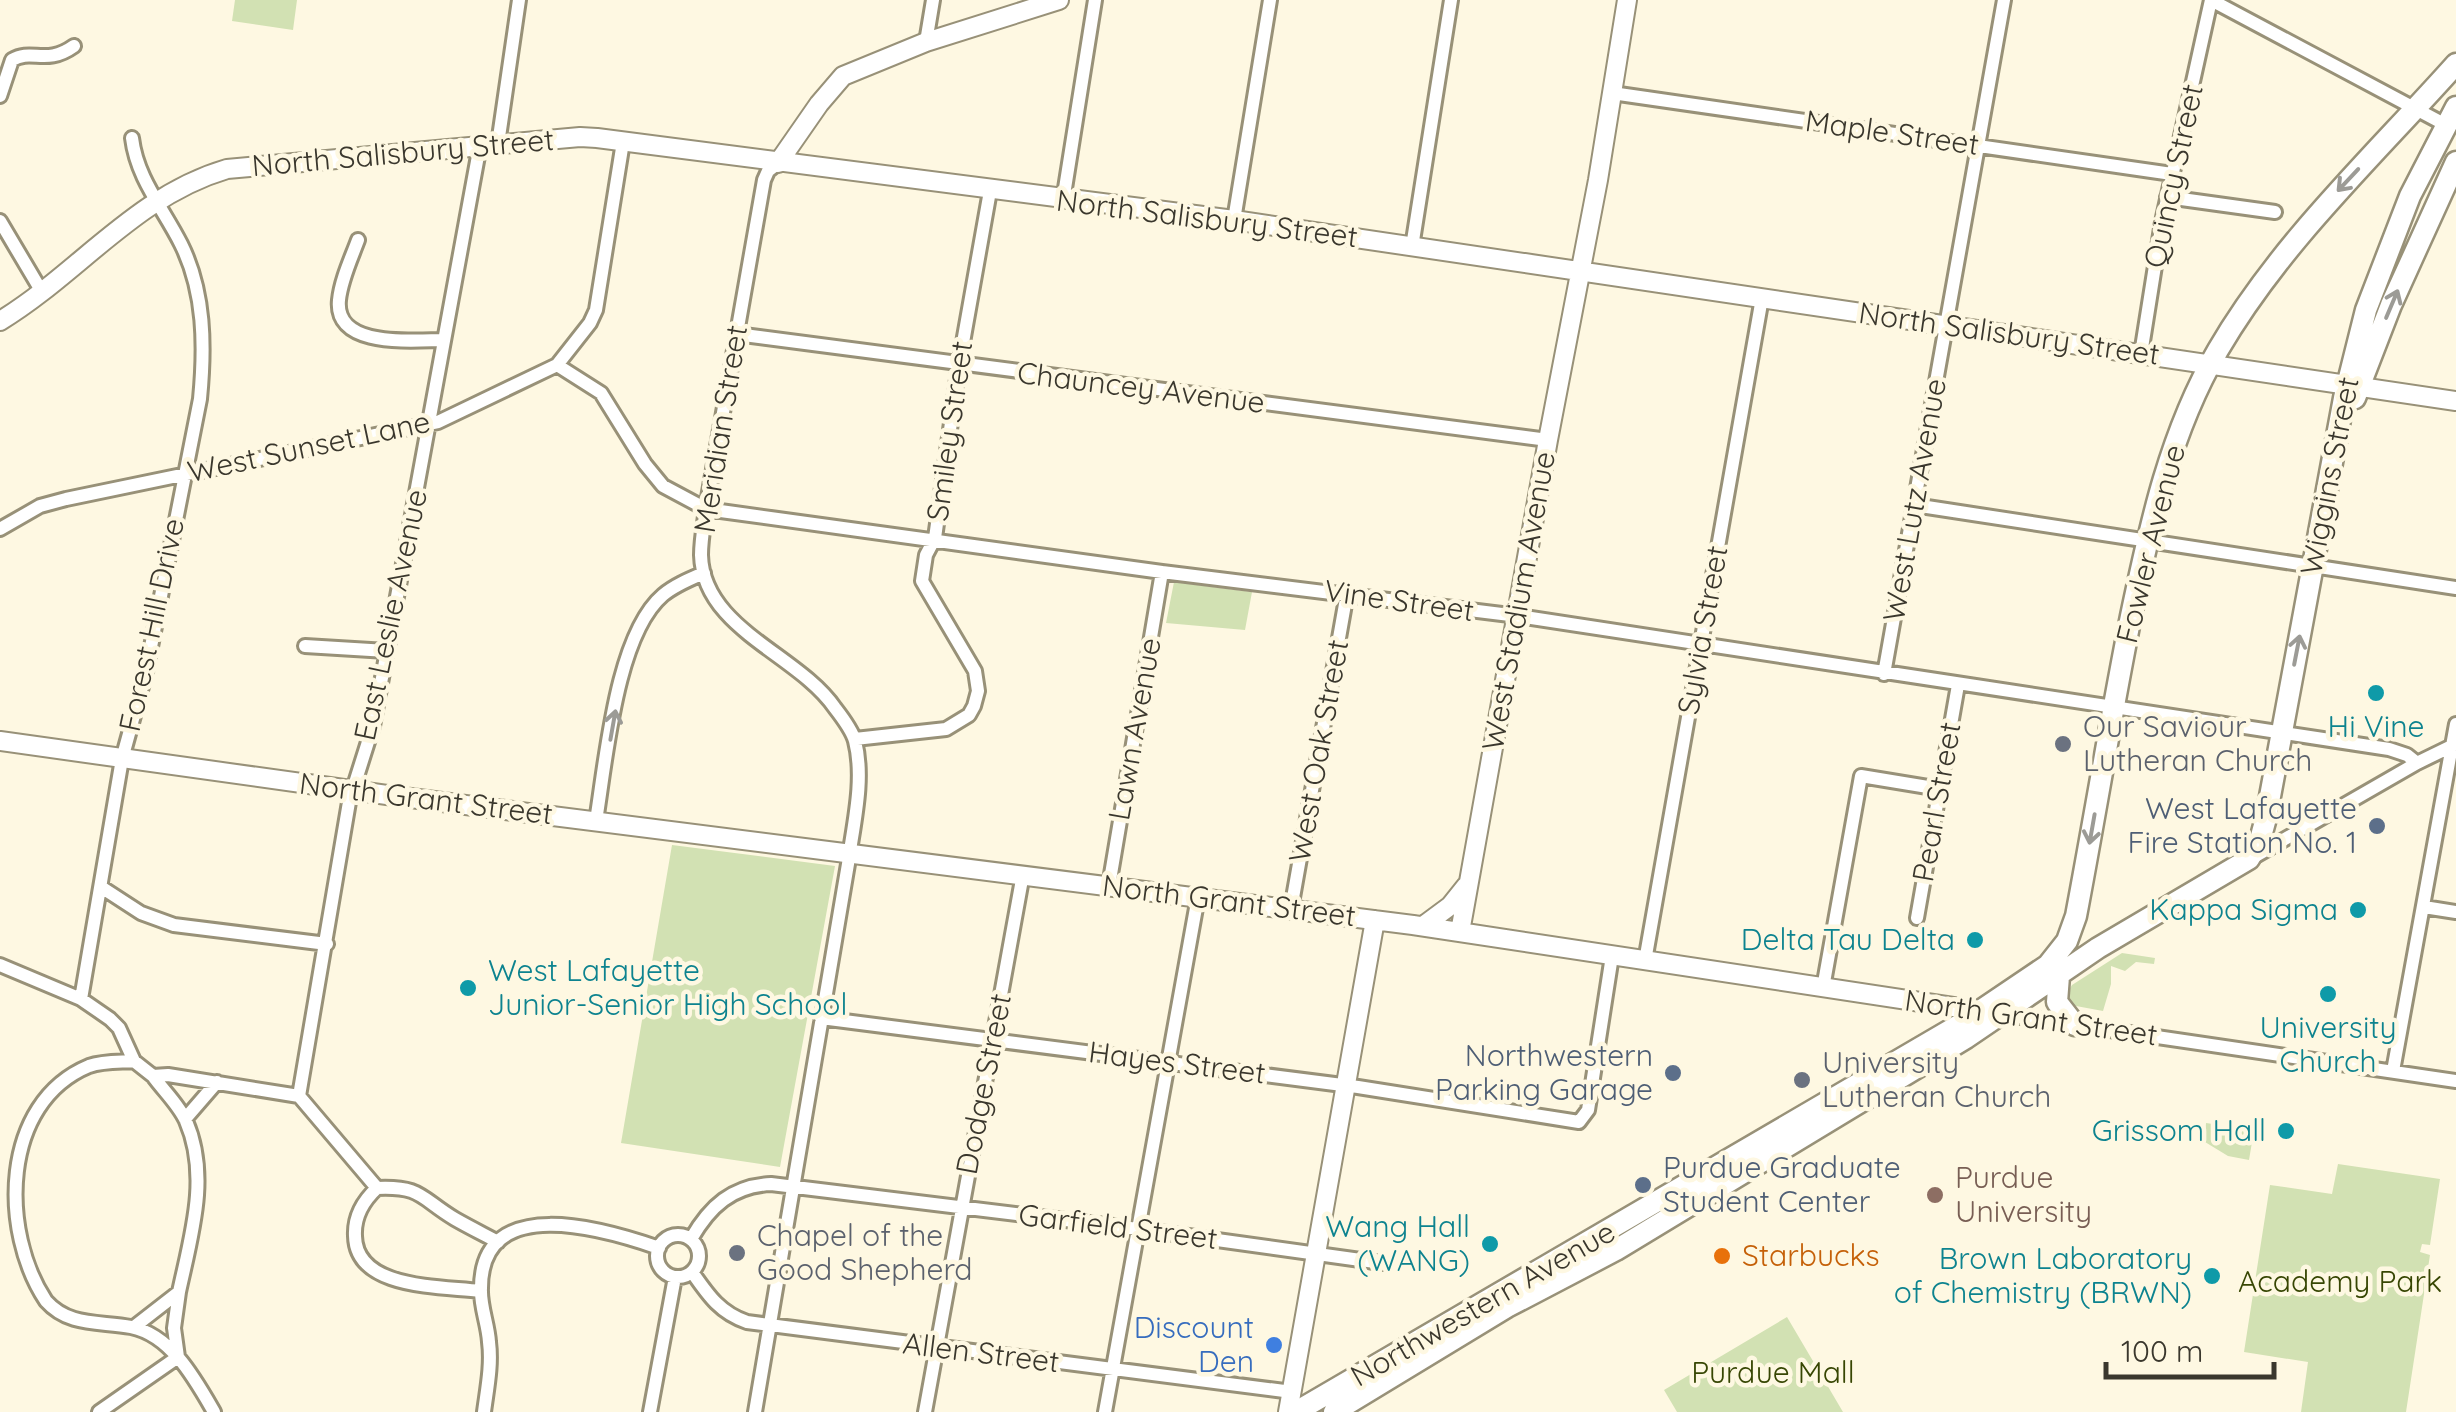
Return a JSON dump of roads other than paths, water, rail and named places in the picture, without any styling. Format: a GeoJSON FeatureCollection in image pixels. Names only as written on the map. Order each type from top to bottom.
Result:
{"type":"FeatureCollection","features":[{"type":"Feature","properties":{"kind":"main road","name":"Fowler Avenue"},"geometry":{"type":"LineString","coordinates":[[1990,1013],[2048,966],[2067,941],[2076,916],[2146,541],[2166,466],[2210,364],[2278,260],[2456,64]]}},
{"type":"Feature","properties":{"kind":"main road","name":"Wiggins Street"},"geometry":{"type":"LineString","coordinates":[[2249,859],[2263,829],[2312,566],[2366,310],[2410,196],[2451,116]]}},
{"type":"Feature","properties":{"kind":"main road"},"geometry":{"type":"LineString","coordinates":[[2353,386],[2456,162]]}},
{"type":"Feature","properties":{"kind":"main road","name":"Northwestern Avenue"},"geometry":{"type":"LineString","coordinates":[[1294,1402],[2059,976],[2098,948],[2249,859]]}},
{"type":"Feature","properties":{"kind":"main road"},"geometry":{"type":"LineString","coordinates":[[2076,916],[2083,942],[2098,948]]}},
{"type":"Feature","properties":{"kind":"main road"},"geometry":{"type":"LineString","coordinates":[[2059,976],[2057,1002],[2074,1025]]}},
{"type":"Feature","properties":{"kind":"main road","name":"Northwestern Avenue"},"geometry":{"type":"LineString","coordinates":[[1334,1412],[1507,1307],[1616,1250],[1990,1013]]}},
{"type":"Feature","properties":{"kind":"street","name":"East Leslie Avenue"},"geometry":{"type":"LineString","coordinates":[[299,1096],[352,790],[373,726],[444,340],[519,0]]}},
{"type":"Feature","properties":{"kind":"street"},"geometry":{"type":"LineString","coordinates":[[926,42],[933,0]]}},
{"type":"Feature","properties":{"kind":"street"},"geometry":{"type":"LineString","coordinates":[[778,163],[818,104],[843,76],[926,42],[1060,0]]}},
{"type":"Feature","properties":{"kind":"street"},"geometry":{"type":"LineString","coordinates":[[1063,200],[1095,0]]}},
{"type":"Feature","properties":{"kind":"street"},"geometry":{"type":"LineString","coordinates":[[1234,220],[1270,0]]}},
{"type":"Feature","properties":{"kind":"street"},"geometry":{"type":"LineString","coordinates":[[1412,247],[1451,0]]}},
{"type":"Feature","properties":{"kind":"street","name":"West Stadium Avenue"},"geometry":{"type":"LineString","coordinates":[[1460,932],[1627,0]]}},
{"type":"Feature","properties":{"kind":"street","name":"West Lutz Avenue"},"geometry":{"type":"LineString","coordinates":[[1884,674],[2004,0]]}},
{"type":"Feature","properties":{"kind":"street"},"geometry":{"type":"LineString","coordinates":[[2211,0],[2416,110],[2451,116]]}},
{"type":"Feature","properties":{"kind":"street","name":"Quincy Street"},"geometry":{"type":"LineString","coordinates":[[2140,354],[2172,174],[2211,0]]}},
{"type":"Feature","properties":{"kind":"street"},"geometry":{"type":"LineString","coordinates":[[0,96],[12,60],[23,55],[51,58],[74,46]]}},
{"type":"Feature","properties":{"kind":"street","name":"Maple Street"},"geometry":{"type":"LineString","coordinates":[[1612,93],[2172,174]]}},
{"type":"Feature","properties":{"kind":"street","name":"North Salisbury Street"},"geometry":{"type":"LineString","coordinates":[[0,321],[156,200],[227,169],[580,136],[1234,220],[2456,401]]}},
{"type":"Feature","properties":{"kind":"street","name":"Forest Hill Drive"},"geometry":{"type":"LineString","coordinates":[[80,999],[122,758],[146,672],[200,399],[203,336],[191,268],[182,245],[142,178],[132,138]]}},
{"type":"Feature","properties":{"kind":"street","name":"West Sunset Lane"},"geometry":{"type":"LineString","coordinates":[[0,529],[40,506],[429,425],[557,365],[596,310],[623,142]]}},
{"type":"Feature","properties":{"kind":"street","name":"Meridian Street"},"geometry":{"type":"LineString","coordinates":[[778,163],[764,180],[706,508],[701,558],[709,589],[735,622],[824,692],[855,739]]}},
{"type":"Feature","properties":{"kind":"street","name":"Smiley Street"},"geometry":{"type":"LineString","coordinates":[[855,739],[946,729],[969,715],[978,692],[975,671],[922,581],[926,554],[935,538],[959,365],[990,191]]}},
{"type":"Feature","properties":{"kind":"street"},"geometry":{"type":"LineString","coordinates":[[2168,197],[2274,212]]}},
{"type":"Feature","properties":{"kind":"street"},"geometry":{"type":"LineString","coordinates":[[0,222],[42,292]]}},
{"type":"Feature","properties":{"kind":"street"},"geometry":{"type":"LineString","coordinates":[[358,240],[338,306],[344,324],[373,338],[444,340]]}},
{"type":"Feature","properties":{"kind":"street","name":"Sylvia Street"},"geometry":{"type":"LineString","coordinates":[[1645,961],[1762,298]]}},
{"type":"Feature","properties":{"kind":"street","name":"Chauncey Avenue"},"geometry":{"type":"LineString","coordinates":[[736,334],[1548,440]]}},
{"type":"Feature","properties":{"kind":"street","name":"Vine Street"},"geometry":{"type":"LineString","coordinates":[[557,365],[590,384],[610,404],[636,451],[662,486],[706,508],[1162,572],[1518,616],[2394,750],[2417,763]]}},
{"type":"Feature","properties":{"kind":"street"},"geometry":{"type":"LineString","coordinates":[[1914,505],[2456,588]]}},
{"type":"Feature","properties":{"kind":"street","name":"Lawn Avenue"},"geometry":{"type":"LineString","coordinates":[[1108,886],[1162,572]]}},
{"type":"Feature","properties":{"kind":"street"},"geometry":{"type":"LineString","coordinates":[[596,820],[625,661],[638,626],[664,595],[704,573]]}},
{"type":"Feature","properties":{"kind":"street","name":"West Oak Street"},"geometry":{"type":"LineString","coordinates":[[1291,908],[1347,593]]}},
{"type":"Feature","properties":{"kind":"street"},"geometry":{"type":"LineString","coordinates":[[304,646],[388,652]]}},
{"type":"Feature","properties":{"kind":"street","name":"Pearl Street"},"geometry":{"type":"LineString","coordinates":[[1917,918],[1958,685]]}},
{"type":"Feature","properties":{"kind":"street"},"geometry":{"type":"LineString","coordinates":[[2393,1070],[2456,724]]}},
{"type":"Feature","properties":{"kind":"street"},"geometry":{"type":"LineString","coordinates":[[756,1412],[850,851],[858,776],[855,739]]}},
{"type":"Feature","properties":{"kind":"street","name":"North Grant Street"},"geometry":{"type":"LineString","coordinates":[[0,741],[352,790],[1424,926],[2456,1081]]}},
{"type":"Feature","properties":{"kind":"street","name":"Northwestern Avenue"},"geometry":{"type":"LineString","coordinates":[[2249,859],[2454,745]]}},
{"type":"Feature","properties":{"kind":"street"},"geometry":{"type":"LineString","coordinates":[[1823,988],[1861,776],[1940,788]]}},
{"type":"Feature","properties":{"kind":"street","name":"Dodge Street"},"geometry":{"type":"LineString","coordinates":[[924,1412],[1023,874]]}},
{"type":"Feature","properties":{"kind":"street"},"geometry":{"type":"LineString","coordinates":[[1424,926],[1450,906],[1469,881]]}},
{"type":"Feature","properties":{"kind":"street"},"geometry":{"type":"LineString","coordinates":[[100,887],[141,913],[174,925],[327,944]]}},
{"type":"Feature","properties":{"kind":"street"},"geometry":{"type":"LineString","coordinates":[[1105,1412],[1198,897]]}},
{"type":"Feature","properties":{"kind":"street"},"geometry":{"type":"LineString","coordinates":[[2424,908],[2456,912]]}},
{"type":"Feature","properties":{"kind":"street"},"geometry":{"type":"LineString","coordinates":[[1288,1412],[1294,1402],[1315,1253],[1375,920]]}},
{"type":"Feature","properties":{"kind":"street","name":"Hayes Street"},"geometry":{"type":"LineString","coordinates":[[821,1018],[1346,1085],[1575,1122],[1586,1116],[1612,956]]}},
{"type":"Feature","properties":{"kind":"street"},"geometry":{"type":"LineString","coordinates":[[0,965],[80,999],[119,1028],[134,1062],[153,1076],[185,1119],[198,1171],[198,1197],[174,1328],[178,1357]]}},
{"type":"Feature","properties":{"kind":"street"},"geometry":{"type":"LineString","coordinates":[[134,1062],[91,1065],[43,1099],[25,1123],[14,1148],[8,1212],[23,1264],[48,1304],[69,1318],[134,1327],[165,1344],[214,1412]]}},
{"type":"Feature","properties":{"kind":"street"},"geometry":{"type":"LineString","coordinates":[[153,1076],[299,1096],[377,1188]]}},
{"type":"Feature","properties":{"kind":"street"},"geometry":{"type":"LineString","coordinates":[[185,1119],[217,1082]]}},
{"type":"Feature","properties":{"kind":"street","name":"Garfield Street"},"geometry":{"type":"LineString","coordinates":[[691,1239],[704,1217],[731,1194],[762,1184],[794,1185],[1382,1263]]}},
{"type":"Feature","properties":{"kind":"street"},"geometry":{"type":"LineString","coordinates":[[480,1291],[394,1280],[377,1274],[366,1264],[354,1241],[355,1226],[367,1197],[377,1188],[399,1187],[421,1192],[453,1218],[498,1242]]}},
{"type":"Feature","properties":{"kind":"street"},"geometry":{"type":"LineString","coordinates":[[484,1412],[490,1342],[480,1291],[486,1259],[498,1242],[512,1230],[548,1225],[620,1234],[658,1248]]}},
{"type":"Feature","properties":{"kind":"street"},"geometry":{"type":"LineString","coordinates":[[672,1236],[691,1239],[699,1255],[692,1272],[675,1276],[660,1266],[658,1248],[672,1236]]}},
{"type":"Feature","properties":{"kind":"street","name":"Allen Street"},"geometry":{"type":"LineString","coordinates":[[692,1272],[710,1299],[730,1316],[771,1326],[1113,1369],[1294,1402]]}},
{"type":"Feature","properties":{"kind":"street"},"geometry":{"type":"LineString","coordinates":[[650,1412],[675,1276]]}},
{"type":"Feature","properties":{"kind":"street"},"geometry":{"type":"LineString","coordinates":[[134,1327],[179,1292]]}},
{"type":"Feature","properties":{"kind":"street"},"geometry":{"type":"LineString","coordinates":[[99,1412],[178,1357]]}},
{"type":"Feature","properties":{"kind":"place","name":"Hi Vine"},"geometry":{"type":"Point","coordinates":[2376,693]}},
{"type":"Feature","properties":{"kind":"place","name":"Our Saviour Lutheran Church"},"geometry":{"type":"Point","coordinates":[2063,744]}},
{"type":"Feature","properties":{"kind":"place","name":"West Lafayette Fire Station No. 1"},"geometry":{"type":"Point","coordinates":[2377,826]}},
{"type":"Feature","properties":{"kind":"place","name":"Kappa Sigma"},"geometry":{"type":"Point","coordinates":[2358,910]}},
{"type":"Feature","properties":{"kind":"place","name":"Delta Tau Delta"},"geometry":{"type":"Point","coordinates":[1975,940]}},
{"type":"Feature","properties":{"kind":"place","name":"West Lafayette Junior-Senior High School"},"geometry":{"type":"Point","coordinates":[468,988]}},
{"type":"Feature","properties":{"kind":"place","name":"University Church"},"geometry":{"type":"Point","coordinates":[2328,994]}},
{"type":"Feature","properties":{"kind":"place","name":"Northwestern Parking Garage"},"geometry":{"type":"Point","coordinates":[1673,1073]}},
{"type":"Feature","properties":{"kind":"place","name":"University Lutheran Church"},"geometry":{"type":"Point","coordinates":[1802,1080]}},
{"type":"Feature","properties":{"kind":"place","name":"Grissom Hall"},"geometry":{"type":"Point","coordinates":[2286,1131]}},
{"type":"Feature","properties":{"kind":"place","name":"Purdue Graduate Student Center"},"geometry":{"type":"Point","coordinates":[1643,1185]}},
{"type":"Feature","properties":{"kind":"place","name":"Purdue University"},"geometry":{"type":"Point","coordinates":[1935,1195]}},
{"type":"Feature","properties":{"kind":"place","name":"Wang Hall (WANG)"},"geometry":{"type":"Point","coordinates":[1490,1244]}},
{"type":"Feature","properties":{"kind":"place","name":"Chapel of the Good Shepherd"},"geometry":{"type":"Point","coordinates":[737,1253]}},
{"type":"Feature","properties":{"kind":"place","name":"Starbucks"},"geometry":{"type":"Point","coordinates":[1722,1256]}},
{"type":"Feature","properties":{"kind":"place","name":"Brown Laboratory of Chemistry (BRWN)"},"geometry":{"type":"Point","coordinates":[2212,1276]}},
{"type":"Feature","properties":{"kind":"place","name":"Discount Den"},"geometry":{"type":"Point","coordinates":[1274,1345]}},
{"type":"Feature","properties":{"kind":"park label","name":"Academy Park"},"geometry":{"type":"Point","coordinates":[2340,1282]}},
{"type":"Feature","properties":{"kind":"park label","name":"Purdue Mall"},"geometry":{"type":"Point","coordinates":[1773,1373]}}]}
